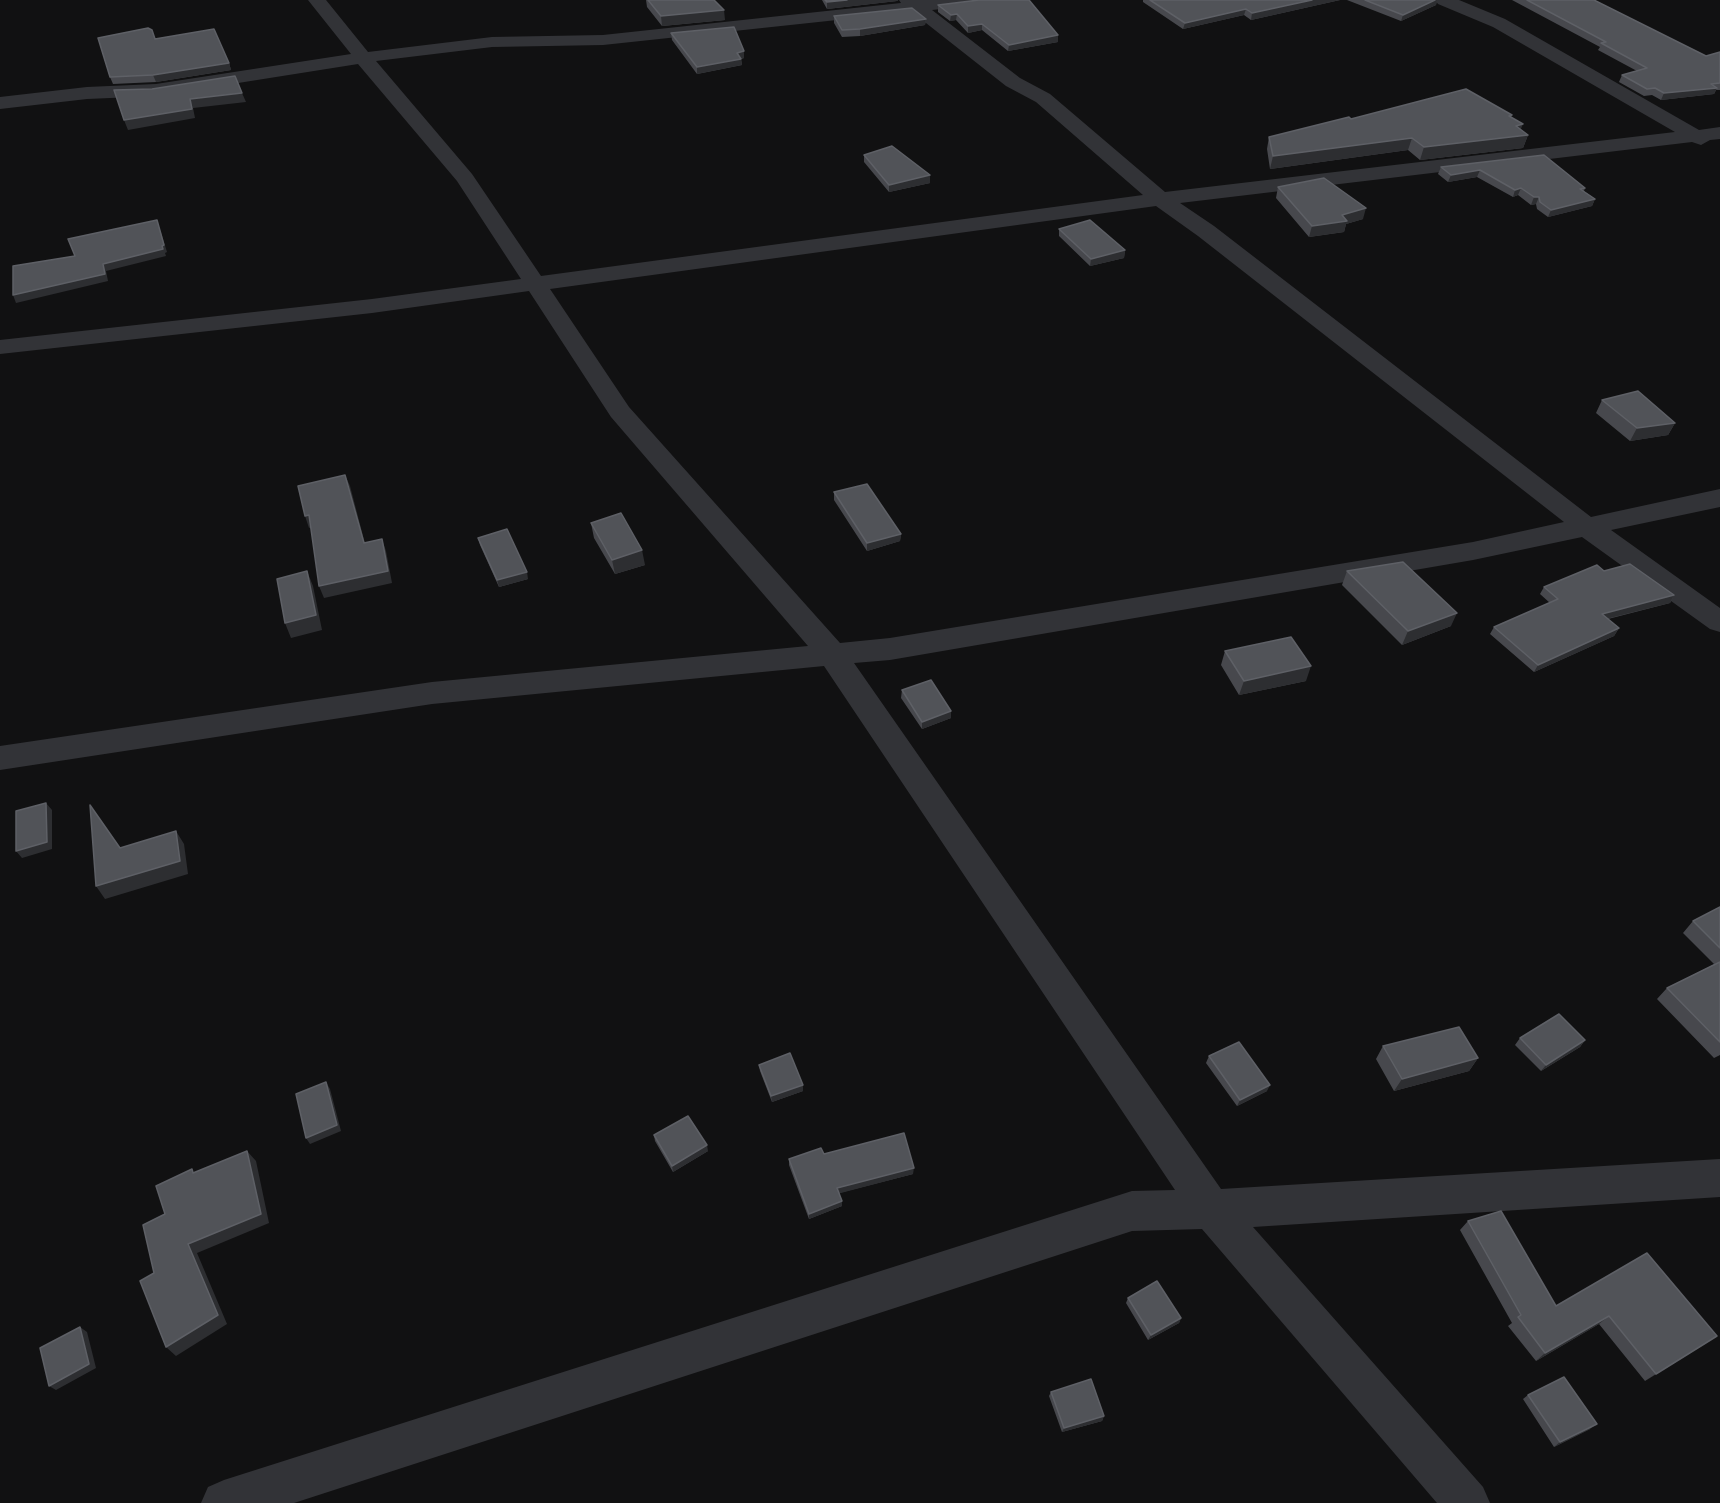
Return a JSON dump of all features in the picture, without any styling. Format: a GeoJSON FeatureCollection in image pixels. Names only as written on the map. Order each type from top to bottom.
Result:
{"type":"FeatureCollection","features":[{"type":"Feature","properties":{"kind":"street"},"geometry":{"type":"LineString","coordinates":[[317,0],[465,178],[620,411],[832,654],[1210,1208],[1467,1503]]}},
{"type":"Feature","properties":{"kind":"street"},"geometry":{"type":"LineString","coordinates":[[0,103],[87,93],[156,90],[363,58],[492,42],[603,40],[912,3],[975,0]]}},
{"type":"Feature","properties":{"kind":"street"},"geometry":{"type":"LineString","coordinates":[[1444,0],[1499,23],[1720,149]]}},
{"type":"Feature","properties":{"kind":"street"},"geometry":{"type":"LineString","coordinates":[[912,3],[1013,82],[1043,98],[1160,199],[1206,231],[1587,527],[1720,622]]}},
{"type":"Feature","properties":{"kind":"street"},"geometry":{"type":"LineString","coordinates":[[0,347],[372,306],[1160,199],[1720,133]]}},
{"type":"Feature","properties":{"kind":"street"},"geometry":{"type":"LineString","coordinates":[[0,758],[432,693],[902,647],[1461,553],[1720,498]]}},
{"type":"Feature","properties":{"kind":"street"},"geometry":{"type":"LineString","coordinates":[[224,1503],[1132,1211],[1720,1178]]}},
{"type":"Feature","properties":{"kind":"building"},"geometry":{"type":"Polygon","coordinates":[[[648,0],[714,0],[724,10],[661,16],[648,0]]]}},
{"type":"Feature","properties":{"kind":"building"},"geometry":{"type":"Polygon","coordinates":[[[979,0],[1029,0],[1058,35],[1009,45],[982,24],[968,26],[957,14],[951,15],[938,5],[979,0]]]}},
{"type":"Feature","properties":{"kind":"building"},"geometry":{"type":"Polygon","coordinates":[[[1150,0],[1312,0],[1252,13],[1246,9],[1185,23],[1150,0]]]}},
{"type":"Feature","properties":{"kind":"building"},"geometry":{"type":"Polygon","coordinates":[[[1365,0],[1435,0],[1403,15],[1365,0]]]}},
{"type":"Feature","properties":{"kind":"building"},"geometry":{"type":"Polygon","coordinates":[[[1527,0],[1594,0],[1706,56],[1720,52],[1720,83],[1711,84],[1717,88],[1664,93],[1655,88],[1647,89],[1622,75],[1647,68],[1601,43],[1606,42],[1527,0]]]}},
{"type":"Feature","properties":{"kind":"building"},"geometry":{"type":"Polygon","coordinates":[[[912,8],[926,19],[842,30],[834,16],[912,8]]]}},
{"type":"Feature","properties":{"kind":"building"},"geometry":{"type":"Polygon","coordinates":[[[734,27],[744,51],[737,53],[741,59],[697,67],[671,33],[734,27]]]}},
{"type":"Feature","properties":{"kind":"building"},"geometry":{"type":"Polygon","coordinates":[[[148,28],[152,30],[155,39],[214,29],[229,63],[153,75],[110,77],[98,38],[148,28]]]}},
{"type":"Feature","properties":{"kind":"building"},"geometry":{"type":"Polygon","coordinates":[[[235,76],[242,93],[190,99],[192,109],[124,120],[114,90],[152,89],[235,76]]]}},
{"type":"Feature","properties":{"kind":"building"},"geometry":{"type":"Polygon","coordinates":[[[1466,89],[1512,115],[1509,116],[1523,124],[1516,126],[1528,135],[1424,147],[1412,138],[1273,156],[1269,137],[1349,117],[1351,119],[1466,89]]]}},
{"type":"Feature","properties":{"kind":"building"},"geometry":{"type":"Polygon","coordinates":[[[892,146],[930,175],[889,185],[864,155],[892,146]]]}},
{"type":"Feature","properties":{"kind":"building"},"geometry":{"type":"Polygon","coordinates":[[[1544,155],[1585,188],[1580,189],[1595,199],[1551,210],[1540,202],[1539,197],[1534,197],[1521,188],[1515,190],[1480,170],[1451,175],[1441,167],[1544,155]]]}},
{"type":"Feature","properties":{"kind":"building"},"geometry":{"type":"Polygon","coordinates":[[[1324,178],[1366,208],[1342,215],[1347,221],[1312,226],[1278,187],[1324,178]]]}},
{"type":"Feature","properties":{"kind":"building"},"geometry":{"type":"Polygon","coordinates":[[[157,220],[163,249],[103,264],[105,274],[13,295],[13,266],[75,256],[68,239],[157,220]]]}},
{"type":"Feature","properties":{"kind":"building"},"geometry":{"type":"Polygon","coordinates":[[[1090,220],[1125,250],[1091,259],[1059,229],[1090,220]]]}},
{"type":"Feature","properties":{"kind":"building"},"geometry":{"type":"Polygon","coordinates":[[[1638,391],[1675,423],[1637,428],[1602,400],[1638,391]]]}},
{"type":"Feature","properties":{"kind":"building"},"geometry":{"type":"Polygon","coordinates":[[[345,475],[364,543],[382,539],[388,571],[319,586],[309,515],[305,516],[298,486],[345,475]]]}},
{"type":"Feature","properties":{"kind":"building"},"geometry":{"type":"Polygon","coordinates":[[[867,484],[901,534],[867,543],[834,492],[867,484]]]}},
{"type":"Feature","properties":{"kind":"building"},"geometry":{"type":"Polygon","coordinates":[[[621,513],[642,550],[612,560],[591,523],[621,513]]]}},
{"type":"Feature","properties":{"kind":"building"},"geometry":{"type":"Polygon","coordinates":[[[507,529],[527,572],[497,580],[478,538],[507,529]]]}},
{"type":"Feature","properties":{"kind":"building"},"geometry":{"type":"Polygon","coordinates":[[[1403,562],[1457,613],[1408,631],[1347,571],[1403,562]]]}},
{"type":"Feature","properties":{"kind":"building"},"geometry":{"type":"Polygon","coordinates":[[[1630,564],[1674,595],[1602,614],[1619,628],[1538,665],[1494,627],[1558,599],[1544,587],[1597,565],[1604,571],[1630,564]]]}},
{"type":"Feature","properties":{"kind":"building"},"geometry":{"type":"Polygon","coordinates":[[[307,571],[316,615],[285,623],[277,579],[307,571]]]}},
{"type":"Feature","properties":{"kind":"building"},"geometry":{"type":"Polygon","coordinates":[[[1291,637],[1311,666],[1244,681],[1225,651],[1291,637]]]}},
{"type":"Feature","properties":{"kind":"building"},"geometry":{"type":"Polygon","coordinates":[[[931,680],[951,711],[922,722],[902,690],[931,680]]]}},
{"type":"Feature","properties":{"kind":"building"},"geometry":{"type":"Polygon","coordinates":[[[46,803],[47,842],[16,851],[16,811],[46,803]]]}},
{"type":"Feature","properties":{"kind":"building"},"geometry":{"type":"Polygon","coordinates":[[[90,805],[120,848],[176,831],[180,861],[96,886],[90,805]]]}},
{"type":"Feature","properties":{"kind":"building"},"geometry":{"type":"Polygon","coordinates":[[[1720,907],[1720,948],[1693,921],[1720,907]]]}},
{"type":"Feature","properties":{"kind":"building"},"geometry":{"type":"Polygon","coordinates":[[[1720,962],[1720,1042],[1667,988],[1720,962]]]}},
{"type":"Feature","properties":{"kind":"building"},"geometry":{"type":"Polygon","coordinates":[[[1559,1014],[1585,1040],[1546,1065],[1520,1038],[1559,1014]]]}},
{"type":"Feature","properties":{"kind":"building"},"geometry":{"type":"Polygon","coordinates":[[[1459,1027],[1478,1058],[1402,1079],[1383,1046],[1459,1027]]]}},
{"type":"Feature","properties":{"kind":"building"},"geometry":{"type":"Polygon","coordinates":[[[1239,1042],[1270,1085],[1240,1100],[1209,1056],[1239,1042]]]}},
{"type":"Feature","properties":{"kind":"building"},"geometry":{"type":"Polygon","coordinates":[[[790,1053],[803,1085],[771,1096],[759,1065],[790,1053]]]}},
{"type":"Feature","properties":{"kind":"building"},"geometry":{"type":"Polygon","coordinates":[[[326,1082],[337,1125],[306,1138],[296,1094],[326,1082]]]}},
{"type":"Feature","properties":{"kind":"building"},"geometry":{"type":"Polygon","coordinates":[[[688,1116],[707,1145],[672,1166],[654,1135],[688,1116]]]}},
{"type":"Feature","properties":{"kind":"building"},"geometry":{"type":"Polygon","coordinates":[[[904,1133],[914,1168],[837,1188],[842,1201],[809,1214],[789,1159],[821,1148],[824,1154],[904,1133]]]}},
{"type":"Feature","properties":{"kind":"building"},"geometry":{"type":"Polygon","coordinates":[[[247,1151],[261,1214],[188,1244],[218,1315],[166,1347],[140,1281],[154,1273],[143,1225],[165,1214],[156,1186],[192,1169],[193,1173],[247,1151]]]}},
{"type":"Feature","properties":{"kind":"building"},"geometry":{"type":"Polygon","coordinates":[[[1501,1211],[1556,1306],[1647,1253],[1717,1336],[1656,1374],[1609,1316],[1545,1353],[1518,1317],[1521,1315],[1468,1221],[1501,1211]]]}},
{"type":"Feature","properties":{"kind":"building"},"geometry":{"type":"Polygon","coordinates":[[[1157,1281],[1181,1318],[1151,1335],[1128,1298],[1157,1281]]]}},
{"type":"Feature","properties":{"kind":"building"},"geometry":{"type":"Polygon","coordinates":[[[80,1327],[89,1364],[49,1386],[40,1348],[80,1327]]]}},
{"type":"Feature","properties":{"kind":"building"},"geometry":{"type":"Polygon","coordinates":[[[1564,1377],[1597,1424],[1560,1442],[1528,1395],[1564,1377]]]}},
{"type":"Feature","properties":{"kind":"building"},"geometry":{"type":"Polygon","coordinates":[[[1091,1379],[1104,1416],[1064,1428],[1051,1392],[1091,1379]]]}}]}
